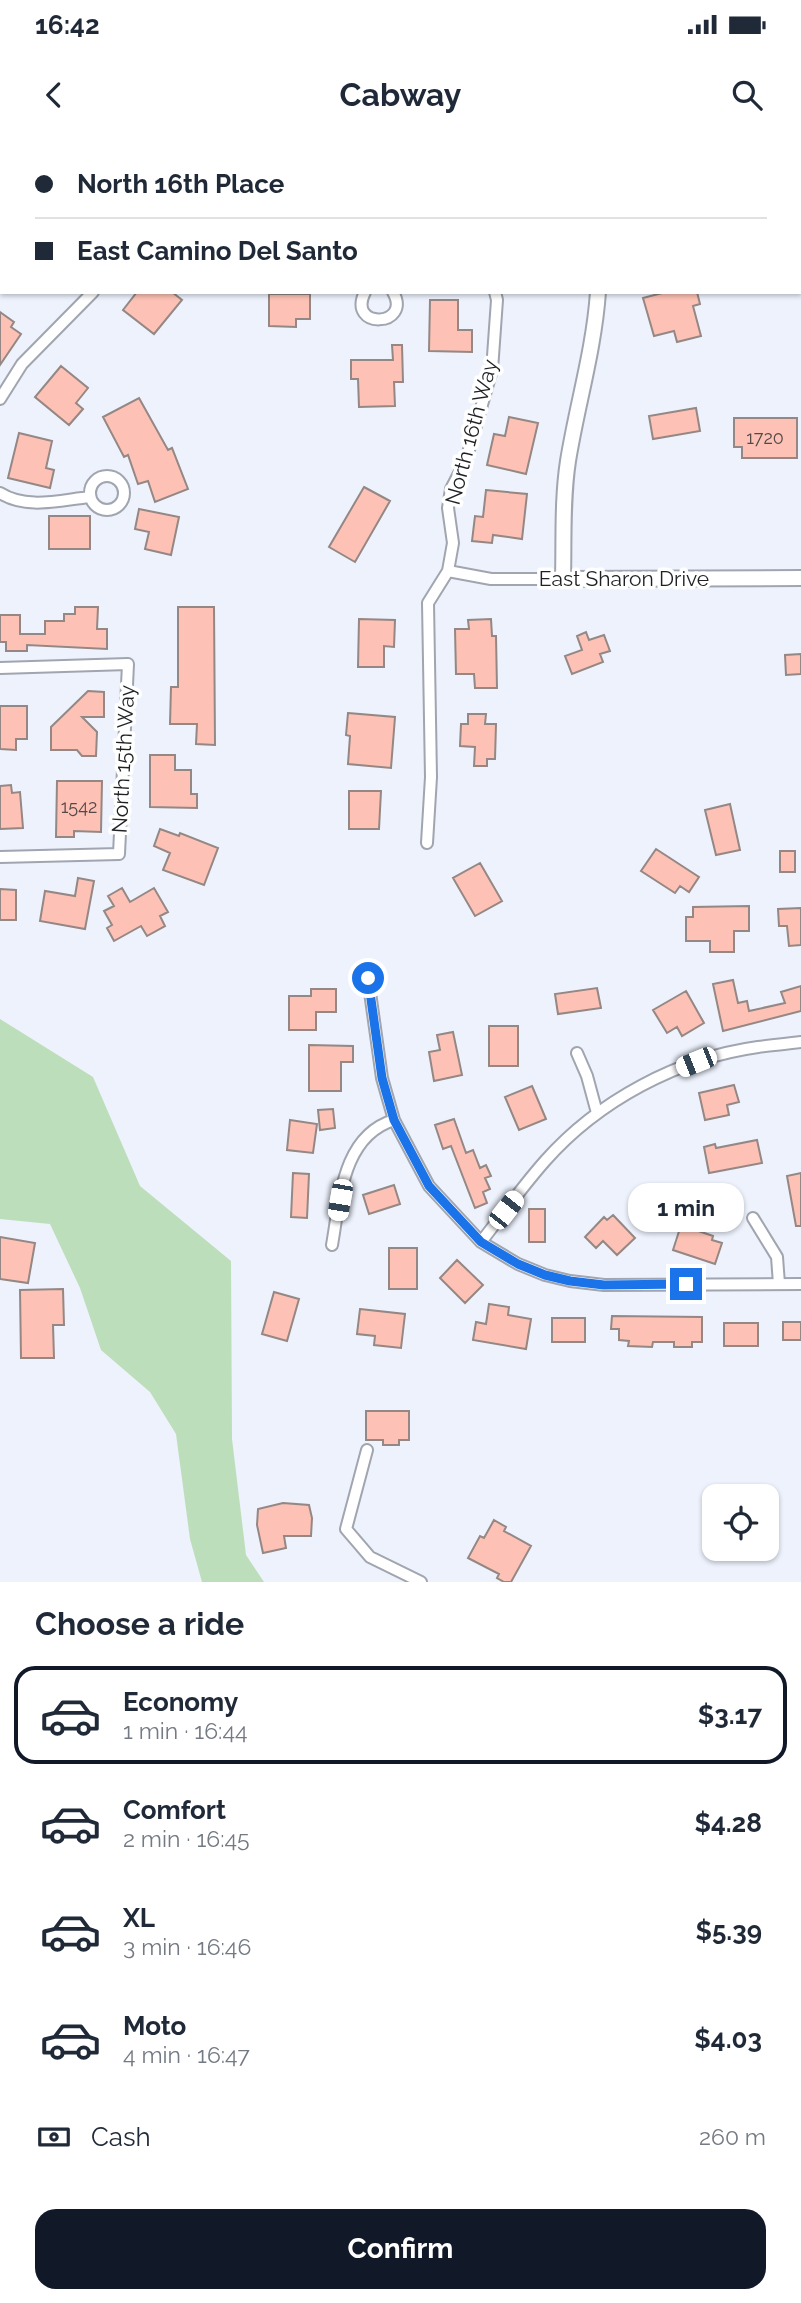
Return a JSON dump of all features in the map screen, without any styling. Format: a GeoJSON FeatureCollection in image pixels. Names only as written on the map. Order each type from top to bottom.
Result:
{"type":"FeatureCollection","features":[{"type":"Feature","properties":{"kind":"street"},"geometry":{"type":"LineString","coordinates":[[0,399],[22,364],[91,294]]}},
{"type":"Feature","properties":{"kind":"street"},"geometry":{"type":"LineString","coordinates":[[364,294],[361,303],[363,309],[368,317],[378,320],[388,318],[393,313],[396,294]]}},
{"type":"Feature","properties":{"kind":"street","name":"North 16th Way"},"geometry":{"type":"LineString","coordinates":[[448,570],[453,543],[448,508],[451,489],[466,460],[492,370],[496,294]]}},
{"type":"Feature","properties":{"kind":"street"},"geometry":{"type":"LineString","coordinates":[[563,579],[565,486],[594,332],[598,294]]}},
{"type":"Feature","properties":{"kind":"street"},"geometry":{"type":"LineString","coordinates":[[0,494],[10,500],[30,504],[90,497]]}},
{"type":"Feature","properties":{"kind":"street"},"geometry":{"type":"LineString","coordinates":[[427,843],[430,777],[428,603],[448,570]]}},
{"type":"Feature","properties":{"kind":"street","name":"East Sharon Drive"},"geometry":{"type":"LineString","coordinates":[[448,570],[491,579],[801,578]]}},
{"type":"Feature","properties":{"kind":"street","name":"North 15th Way"},"geometry":{"type":"LineString","coordinates":[[0,668],[128,664],[119,855],[0,858]]}},
{"type":"Feature","properties":{"kind":"street"},"geometry":{"type":"LineString","coordinates":[[368,978],[382,1078],[394,1120],[429,1186],[481,1242],[518,1264],[570,1281],[604,1285],[801,1284]]}},
{"type":"Feature","properties":{"kind":"street"},"geometry":{"type":"LineString","coordinates":[[481,1242],[544,1162],[597,1113],[664,1075],[696,1062],[757,1047],[801,1042]]}},
{"type":"Feature","properties":{"kind":"street"},"geometry":{"type":"LineString","coordinates":[[577,1053],[587,1076],[597,1113]]}},
{"type":"Feature","properties":{"kind":"street"},"geometry":{"type":"LineString","coordinates":[[332,1245],[344,1177],[352,1158],[370,1131],[394,1120]]}},
{"type":"Feature","properties":{"kind":"street"},"geometry":{"type":"LineString","coordinates":[[753,1218],[777,1257],[779,1284]]}},
{"type":"Feature","properties":{"kind":"street"},"geometry":{"type":"LineString","coordinates":[[368,1451],[346,1529],[370,1557],[421,1582]]}},
{"type":"Feature","properties":{"kind":"green space"},"geometry":{"type":"Polygon","coordinates":[[[0,1019],[93,1077],[140,1186],[231,1261],[232,1439],[246,1555],[264,1582],[202,1582],[190,1539],[176,1434],[150,1392],[101,1350],[80,1288],[50,1224],[0,1219],[0,1019]]]}},
{"type":"Feature","properties":{"kind":"building"},"geometry":{"type":"Polygon","coordinates":[[[135,294],[174,294],[182,300],[154,334],[123,310],[135,294]]]}},
{"type":"Feature","properties":{"kind":"building"},"geometry":{"type":"Polygon","coordinates":[[[269,294],[310,294],[310,319],[296,319],[296,327],[269,326],[269,294]]]}},
{"type":"Feature","properties":{"kind":"building"},"geometry":{"type":"Polygon","coordinates":[[[658,294],[698,294],[700,304],[693,306],[701,336],[677,342],[674,331],[654,336],[643,298],[658,294]]]}},
{"type":"Feature","properties":{"kind":"building"},"geometry":{"type":"Polygon","coordinates":[[[430,300],[458,300],[458,330],[472,330],[472,352],[429,351],[430,300]]]}},
{"type":"Feature","properties":{"kind":"building"},"geometry":{"type":"Polygon","coordinates":[[[0,312],[14,322],[11,327],[21,334],[0,365],[0,312]]]}},
{"type":"Feature","properties":{"kind":"building"},"geometry":{"type":"Polygon","coordinates":[[[392,345],[402,345],[403,382],[394,382],[395,406],[359,407],[358,379],[351,379],[351,360],[393,360],[392,345]]]}},
{"type":"Feature","properties":{"kind":"building"},"geometry":{"type":"Polygon","coordinates":[[[61,366],[88,388],[76,403],[83,409],[69,425],[35,397],[61,366]]]}},
{"type":"Feature","properties":{"kind":"building"},"geometry":{"type":"Polygon","coordinates":[[[139,398],[168,450],[172,448],[188,489],[155,502],[148,481],[138,484],[128,455],[124,457],[103,417],[139,398]]]}},
{"type":"Feature","properties":{"kind":"building"},"geometry":{"type":"Polygon","coordinates":[[[696,408],[700,431],[653,439],[649,416],[696,408]]]}},
{"type":"Feature","properties":{"kind":"building"},"geometry":{"type":"Polygon","coordinates":[[[509,417],[538,423],[526,474],[487,465],[494,434],[505,436],[509,417]]]}},
{"type":"Feature","properties":{"kind":"building"},"geometry":{"type":"Polygon","coordinates":[[[734,418],[797,418],[797,458],[742,458],[742,447],[734,447],[734,418]]]}},
{"type":"Feature","properties":{"kind":"building"},"geometry":{"type":"Polygon","coordinates":[[[19,433],[52,441],[46,468],[54,470],[50,488],[8,478],[19,433]]]}},
{"type":"Feature","properties":{"kind":"building"},"geometry":{"type":"Polygon","coordinates":[[[364,487],[390,501],[355,562],[329,547],[364,487]]]}},
{"type":"Feature","properties":{"kind":"building"},"geometry":{"type":"Polygon","coordinates":[[[486,490],[527,494],[522,539],[493,535],[492,543],[472,541],[475,516],[483,517],[486,490]]]}},
{"type":"Feature","properties":{"kind":"building"},"geometry":{"type":"Polygon","coordinates":[[[139,509],[179,517],[171,555],[145,549],[149,532],[135,529],[139,509]]]}},
{"type":"Feature","properties":{"kind":"building"},"geometry":{"type":"Polygon","coordinates":[[[49,516],[90,516],[90,549],[49,549],[49,516]]]}},
{"type":"Feature","properties":{"kind":"building"},"geometry":{"type":"Polygon","coordinates":[[[75,607],[98,607],[97,629],[107,629],[107,649],[27,645],[27,651],[6,651],[6,642],[0,642],[0,615],[20,615],[20,634],[45,634],[45,621],[64,621],[64,614],[75,614],[75,607]]]}},
{"type":"Feature","properties":{"kind":"building"},"geometry":{"type":"Polygon","coordinates":[[[178,607],[214,607],[215,745],[196,744],[197,724],[170,724],[171,687],[178,687],[178,607]]]}},
{"type":"Feature","properties":{"kind":"building"},"geometry":{"type":"Polygon","coordinates":[[[359,619],[395,620],[394,647],[384,646],[384,667],[358,667],[359,619]]]}},
{"type":"Feature","properties":{"kind":"building"},"geometry":{"type":"Polygon","coordinates":[[[491,619],[492,636],[496,636],[497,688],[475,688],[474,674],[456,674],[455,629],[469,629],[468,620],[491,619]]]}},
{"type":"Feature","properties":{"kind":"building"},"geometry":{"type":"Polygon","coordinates":[[[586,632],[589,640],[604,635],[610,651],[600,654],[603,662],[572,674],[565,656],[582,650],[577,636],[586,632]]]}},
{"type":"Feature","properties":{"kind":"building"},"geometry":{"type":"Polygon","coordinates":[[[801,654],[801,674],[786,675],[785,655],[801,654]]]}},
{"type":"Feature","properties":{"kind":"building"},"geometry":{"type":"Polygon","coordinates":[[[88,691],[104,692],[104,717],[82,717],[97,732],[96,756],[82,756],[77,750],[51,750],[51,727],[88,691]]]}},
{"type":"Feature","properties":{"kind":"building"},"geometry":{"type":"Polygon","coordinates":[[[0,706],[27,706],[27,739],[16,739],[16,750],[0,749],[0,706]]]}},
{"type":"Feature","properties":{"kind":"building"},"geometry":{"type":"Polygon","coordinates":[[[348,713],[395,717],[391,768],[348,764],[348,713]]]}},
{"type":"Feature","properties":{"kind":"building"},"geometry":{"type":"Polygon","coordinates":[[[468,714],[486,714],[485,724],[496,724],[495,759],[487,759],[487,766],[474,766],[475,747],[460,746],[461,724],[468,724],[468,714]]]}},
{"type":"Feature","properties":{"kind":"building"},"geometry":{"type":"Polygon","coordinates":[[[150,755],[175,755],[175,770],[191,770],[191,794],[197,794],[197,808],[150,807],[150,755]]]}},
{"type":"Feature","properties":{"kind":"building"},"geometry":{"type":"Polygon","coordinates":[[[57,781],[102,781],[101,832],[74,831],[74,837],[56,837],[57,781]]]}},
{"type":"Feature","properties":{"kind":"building"},"geometry":{"type":"Polygon","coordinates":[[[11,785],[12,793],[20,792],[23,828],[0,829],[0,786],[11,785]]]}},
{"type":"Feature","properties":{"kind":"building"},"geometry":{"type":"Polygon","coordinates":[[[349,791],[381,791],[379,829],[349,829],[349,791]]]}},
{"type":"Feature","properties":{"kind":"building"},"geometry":{"type":"Polygon","coordinates":[[[730,804],[740,850],[716,855],[705,810],[730,804]]]}},
{"type":"Feature","properties":{"kind":"building"},"geometry":{"type":"Polygon","coordinates":[[[160,829],[179,836],[180,833],[218,848],[204,885],[163,870],[170,853],[154,846],[160,829]]]}},
{"type":"Feature","properties":{"kind":"building"},"geometry":{"type":"Polygon","coordinates":[[[656,849],[699,877],[689,892],[680,886],[675,893],[641,871],[656,849]]]}},
{"type":"Feature","properties":{"kind":"building"},"geometry":{"type":"Polygon","coordinates":[[[780,851],[795,851],[795,872],[780,872],[780,851]]]}},
{"type":"Feature","properties":{"kind":"building"},"geometry":{"type":"Polygon","coordinates":[[[480,863],[502,901],[475,916],[453,878],[480,863]]]}},
{"type":"Feature","properties":{"kind":"building"},"geometry":{"type":"Polygon","coordinates":[[[78,878],[94,881],[85,929],[40,921],[45,891],[75,896],[78,878]]]}},
{"type":"Feature","properties":{"kind":"building"},"geometry":{"type":"Polygon","coordinates":[[[122,888],[130,902],[154,888],[168,912],[160,916],[165,926],[147,936],[141,926],[114,941],[107,928],[112,925],[104,911],[114,906],[108,896],[122,888]]]}},
{"type":"Feature","properties":{"kind":"building"},"geometry":{"type":"Polygon","coordinates":[[[0,889],[16,890],[16,920],[0,920],[0,889]]]}},
{"type":"Feature","properties":{"kind":"building"},"geometry":{"type":"Polygon","coordinates":[[[749,906],[749,931],[734,931],[734,952],[710,952],[710,941],[686,941],[686,917],[693,917],[693,907],[749,906]]]}},
{"type":"Feature","properties":{"kind":"building"},"geometry":{"type":"Polygon","coordinates":[[[801,908],[801,945],[789,946],[787,926],[779,926],[778,909],[801,908]]]}},
{"type":"Feature","properties":{"kind":"building"},"geometry":{"type":"Polygon","coordinates":[[[733,980],[738,1003],[747,1001],[749,1011],[785,1003],[781,992],[801,986],[801,1011],[723,1031],[713,984],[733,980]]]}},
{"type":"Feature","properties":{"kind":"building"},"geometry":{"type":"Polygon","coordinates":[[[597,988],[601,1008],[558,1014],[555,994],[597,988]]]}},
{"type":"Feature","properties":{"kind":"building"},"geometry":{"type":"Polygon","coordinates":[[[311,989],[336,989],[336,1012],[316,1012],[316,1030],[289,1030],[289,996],[311,996],[311,989]]]}},
{"type":"Feature","properties":{"kind":"building"},"geometry":{"type":"Polygon","coordinates":[[[686,991],[704,1023],[682,1036],[677,1027],[667,1033],[653,1010],[686,991]]]}},
{"type":"Feature","properties":{"kind":"building"},"geometry":{"type":"Polygon","coordinates":[[[489,1026],[518,1026],[518,1066],[489,1066],[489,1026]]]}},
{"type":"Feature","properties":{"kind":"building"},"geometry":{"type":"Polygon","coordinates":[[[453,1032],[462,1075],[434,1081],[429,1052],[440,1050],[437,1035],[453,1032]]]}},
{"type":"Feature","properties":{"kind":"building"},"geometry":{"type":"Polygon","coordinates":[[[309,1045],[353,1046],[353,1062],[341,1062],[341,1091],[309,1091],[309,1045]]]}},
{"type":"Feature","properties":{"kind":"building"},"geometry":{"type":"Polygon","coordinates":[[[734,1085],[739,1102],[727,1105],[729,1115],[705,1120],[699,1093],[734,1085]]]}},
{"type":"Feature","properties":{"kind":"building"},"geometry":{"type":"Polygon","coordinates":[[[532,1086],[546,1119],[519,1130],[505,1097],[532,1086]]]}},
{"type":"Feature","properties":{"kind":"building"},"geometry":{"type":"Polygon","coordinates":[[[333,1109],[335,1128],[320,1130],[318,1110],[333,1109]]]}},
{"type":"Feature","properties":{"kind":"building"},"geometry":{"type":"Polygon","coordinates":[[[454,1119],[466,1153],[473,1150],[480,1168],[486,1165],[491,1176],[485,1178],[490,1189],[483,1192],[487,1203],[475,1208],[451,1146],[443,1149],[435,1125],[454,1119]]]}},
{"type":"Feature","properties":{"kind":"building"},"geometry":{"type":"Polygon","coordinates":[[[290,1120],[317,1124],[313,1153],[287,1150],[290,1120]]]}},
{"type":"Feature","properties":{"kind":"building"},"geometry":{"type":"Polygon","coordinates":[[[757,1140],[762,1163],[709,1173],[704,1147],[715,1144],[716,1148],[757,1140]]]}},
{"type":"Feature","properties":{"kind":"building"},"geometry":{"type":"Polygon","coordinates":[[[293,1173],[309,1174],[307,1218],[291,1217],[293,1173]]]}},
{"type":"Feature","properties":{"kind":"building"},"geometry":{"type":"Polygon","coordinates":[[[801,1173],[801,1226],[796,1226],[787,1176],[801,1173]]]}},
{"type":"Feature","properties":{"kind":"building"},"geometry":{"type":"Polygon","coordinates":[[[394,1185],[400,1204],[369,1214],[363,1195],[394,1185]]]}},
{"type":"Feature","properties":{"kind":"building"},"geometry":{"type":"Polygon","coordinates":[[[662,1186],[679,1186],[679,1197],[707,1196],[707,1212],[663,1214],[662,1186]]]}},
{"type":"Feature","properties":{"kind":"building"},"geometry":{"type":"Polygon","coordinates":[[[529,1209],[545,1209],[545,1242],[529,1242],[529,1209]]]}},
{"type":"Feature","properties":{"kind":"building"},"geometry":{"type":"Polygon","coordinates":[[[613,1215],[635,1238],[617,1255],[603,1241],[596,1248],[585,1237],[604,1217],[607,1220],[613,1215]]]}},
{"type":"Feature","properties":{"kind":"building"},"geometry":{"type":"Polygon","coordinates":[[[681,1225],[713,1236],[712,1240],[722,1243],[715,1264],[673,1250],[681,1225]]]}},
{"type":"Feature","properties":{"kind":"building"},"geometry":{"type":"Polygon","coordinates":[[[0,1237],[35,1243],[28,1283],[0,1279],[0,1237]]]}},
{"type":"Feature","properties":{"kind":"building"},"geometry":{"type":"Polygon","coordinates":[[[389,1248],[417,1248],[417,1289],[389,1289],[389,1248]]]}},
{"type":"Feature","properties":{"kind":"building"},"geometry":{"type":"Polygon","coordinates":[[[457,1260],[483,1285],[465,1303],[440,1278],[457,1260]]]}},
{"type":"Feature","properties":{"kind":"building"},"geometry":{"type":"Polygon","coordinates":[[[63,1289],[64,1325],[53,1325],[54,1358],[21,1358],[20,1290],[63,1289]]]}},
{"type":"Feature","properties":{"kind":"building"},"geometry":{"type":"Polygon","coordinates":[[[274,1292],[299,1299],[287,1341],[262,1334],[274,1292]]]}},
{"type":"Feature","properties":{"kind":"building"},"geometry":{"type":"Polygon","coordinates":[[[489,1304],[509,1307],[508,1315],[531,1319],[526,1349],[473,1340],[476,1322],[486,1324],[489,1304]]]}},
{"type":"Feature","properties":{"kind":"building"},"geometry":{"type":"Polygon","coordinates":[[[360,1309],[405,1314],[401,1348],[374,1345],[375,1336],[357,1334],[360,1309]]]}},
{"type":"Feature","properties":{"kind":"building"},"geometry":{"type":"Polygon","coordinates":[[[612,1316],[702,1317],[702,1342],[692,1342],[692,1347],[674,1347],[674,1342],[653,1342],[652,1347],[628,1346],[629,1341],[619,1340],[619,1329],[611,1329],[612,1316]]]}},
{"type":"Feature","properties":{"kind":"building"},"geometry":{"type":"Polygon","coordinates":[[[552,1318],[585,1318],[585,1342],[552,1342],[552,1318]]]}},
{"type":"Feature","properties":{"kind":"building"},"geometry":{"type":"Polygon","coordinates":[[[783,1322],[801,1322],[801,1340],[783,1340],[783,1322]]]}},
{"type":"Feature","properties":{"kind":"building"},"geometry":{"type":"Polygon","coordinates":[[[724,1323],[758,1323],[758,1346],[724,1346],[724,1323]]]}},
{"type":"Feature","properties":{"kind":"building"},"geometry":{"type":"Polygon","coordinates":[[[366,1411],[409,1411],[409,1440],[399,1440],[399,1445],[383,1445],[383,1440],[366,1440],[366,1411]]]}},
{"type":"Feature","properties":{"kind":"building"},"geometry":{"type":"Polygon","coordinates":[[[283,1503],[309,1505],[312,1518],[311,1536],[284,1536],[286,1548],[263,1553],[257,1525],[258,1509],[283,1503]]]}},
{"type":"Feature","properties":{"kind":"building"},"geometry":{"type":"Polygon","coordinates":[[[494,1520],[506,1527],[504,1531],[531,1546],[511,1582],[504,1582],[497,1578],[499,1574],[468,1558],[480,1536],[484,1538],[494,1520]]]}},
{"type":"Feature","properties":{"kind":"route"},"geometry":{"type":"LineString","coordinates":[[368,978],[388,1106],[429,1186],[481,1242],[518,1264],[570,1281],[604,1285],[686,1284]]}}]}
